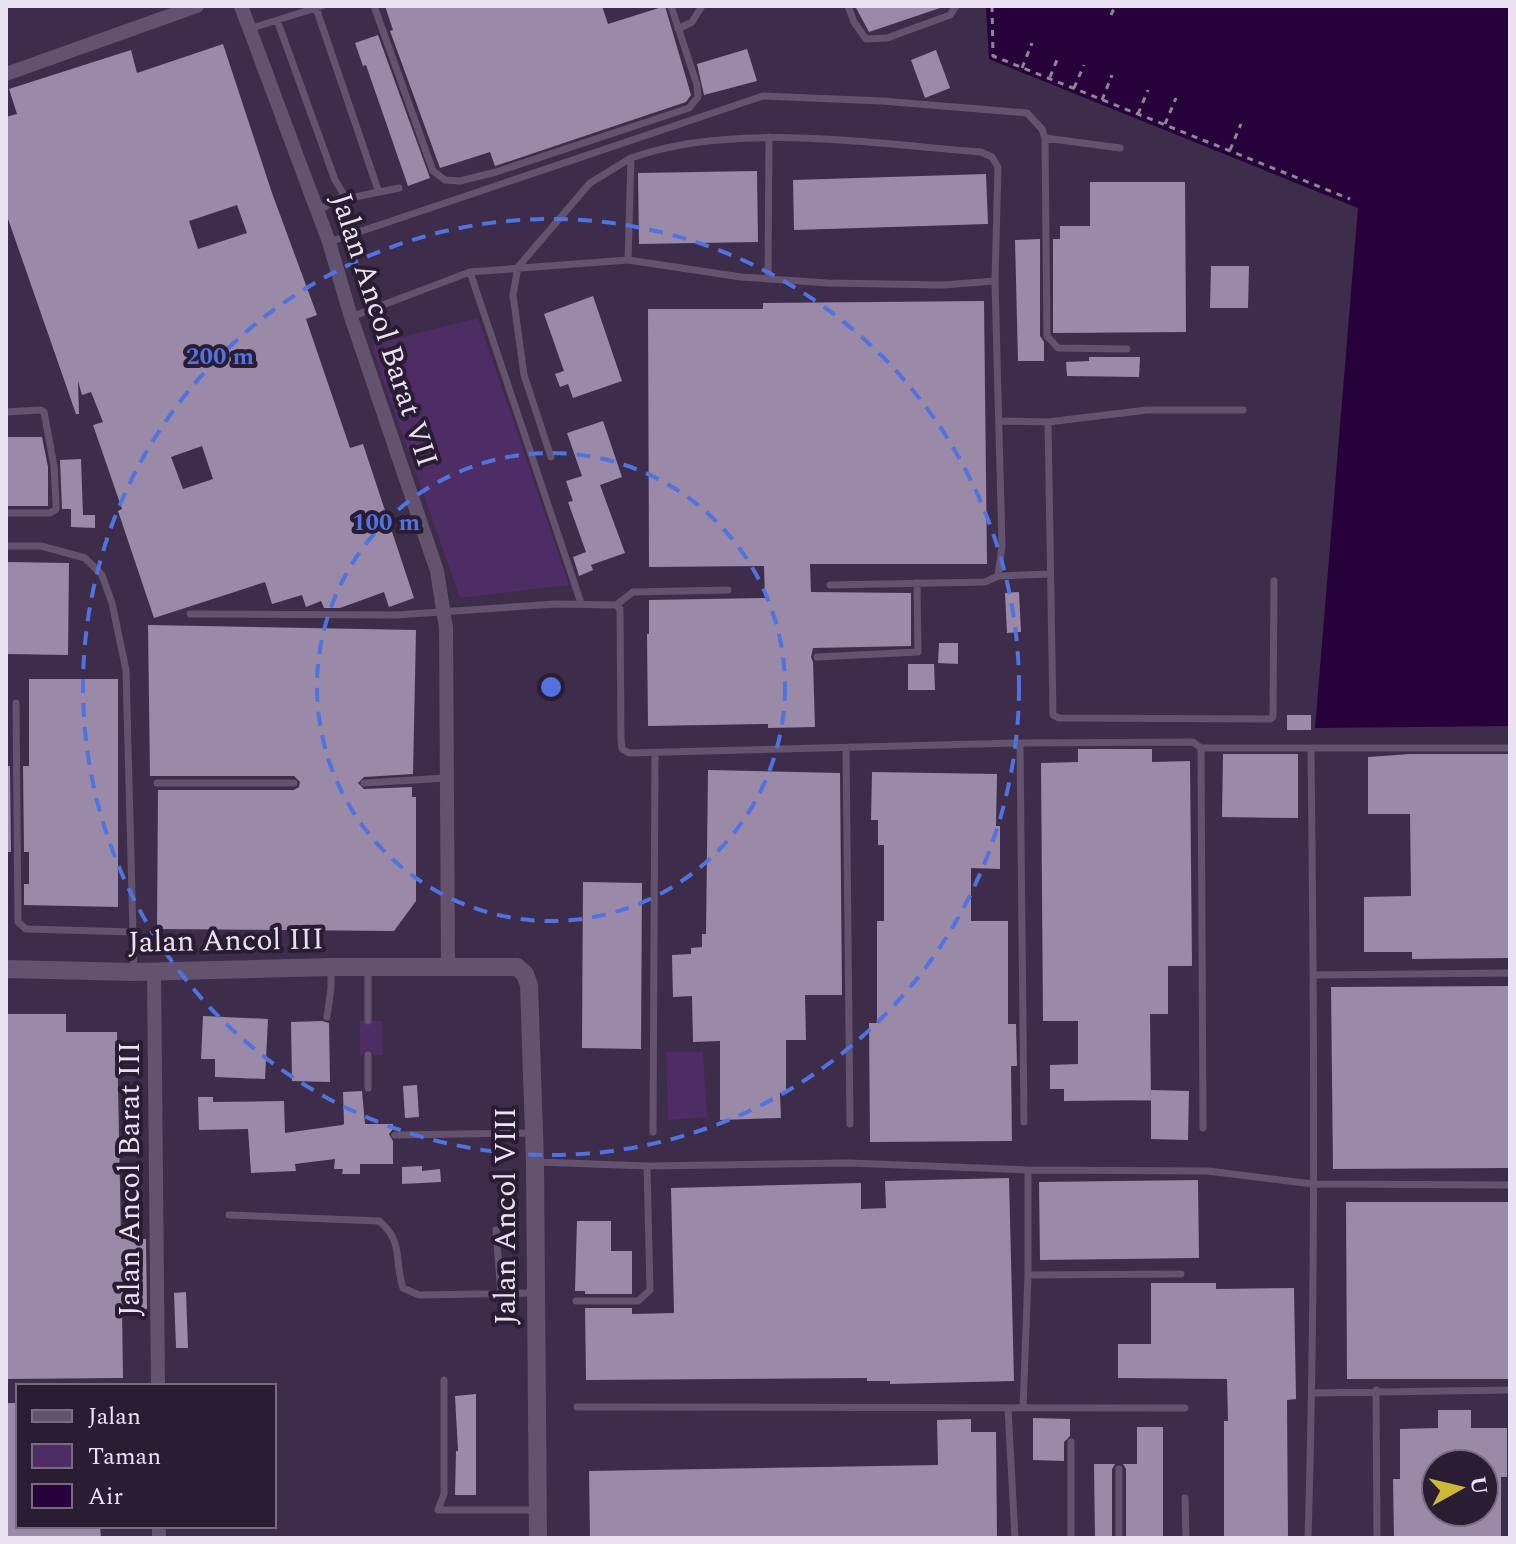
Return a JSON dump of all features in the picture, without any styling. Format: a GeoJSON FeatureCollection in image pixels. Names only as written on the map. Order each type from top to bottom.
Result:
{"type":"FeatureCollection","features":[{"type":"Feature","properties":{"kind":"street"},"geometry":{"type":"LineString","coordinates":[[6,74],[197,6]]}},
{"type":"Feature","properties":{"kind":"street","name":"Jalan Ancol Barat VII"},"geometry":{"type":"LineString","coordinates":[[241,6],[329,242],[351,317],[437,571],[444,610],[448,966]]}},
{"type":"Feature","properties":{"kind":"street","name":"Jalan Ancol III"},"geometry":{"type":"LineString","coordinates":[[6,969],[134,972],[448,966]]}},
{"type":"Feature","properties":{"kind":"street","name":"Jalan Ancol VIII"},"geometry":{"type":"LineString","coordinates":[[448,966],[517,967],[525,974],[529,985],[535,1162],[538,1538]]}},
{"type":"Feature","properties":{"kind":"street","name":"Jalan Ancol Barat III"},"geometry":{"type":"LineString","coordinates":[[154,971],[158,1384]]}},
{"type":"Feature","properties":{"kind":"lane"},"geometry":{"type":"LineString","coordinates":[[374,6],[433,171],[445,180],[460,181],[689,108],[698,97],[697,85],[671,6]]}},
{"type":"Feature","properties":{"kind":"lane"},"geometry":{"type":"LineString","coordinates":[[678,29],[692,22],[702,6]]}},
{"type":"Feature","properties":{"kind":"lane"},"geometry":{"type":"LineString","coordinates":[[848,6],[866,39],[887,38],[950,15],[956,6]]}},
{"type":"Feature","properties":{"kind":"lane"},"geometry":{"type":"LineString","coordinates":[[249,29],[319,7],[378,190]]}},
{"type":"Feature","properties":{"kind":"lane"},"geometry":{"type":"LineString","coordinates":[[277,20],[335,180],[344,195]]}},
{"type":"Feature","properties":{"kind":"lane"},"geometry":{"type":"LineString","coordinates":[[329,242],[763,96],[882,101],[1027,113],[1036,120],[1045,138],[1047,336],[1058,348],[1127,349]]}},
{"type":"Feature","properties":{"kind":"lane"},"geometry":{"type":"LineString","coordinates":[[768,278],[769,137]]}},
{"type":"Feature","properties":{"kind":"lane"},"geometry":{"type":"LineString","coordinates":[[551,457],[524,375],[513,295],[518,267],[590,183],[631,158],[662,147],[769,137],[981,152],[992,157],[998,167],[995,281],[1002,546],[998,576]]}},
{"type":"Feature","properties":{"kind":"lane"},"geometry":{"type":"LineString","coordinates":[[1045,138],[1120,148]]}},
{"type":"Feature","properties":{"kind":"lane"},"geometry":{"type":"LineString","coordinates":[[628,260],[631,158]]}},
{"type":"Feature","properties":{"kind":"lane"},"geometry":{"type":"LineString","coordinates":[[318,211],[344,195],[355,197],[399,188]]}},
{"type":"Feature","properties":{"kind":"lane"},"geometry":{"type":"LineString","coordinates":[[351,317],[470,272],[628,260],[741,277],[828,283],[899,285],[995,281]]}},
{"type":"Feature","properties":{"kind":"lane"},"geometry":{"type":"LineString","coordinates":[[470,272],[581,603]]}},
{"type":"Feature","properties":{"kind":"lane"},"geometry":{"type":"LineString","coordinates":[[1000,421],[1048,422],[1147,410],[1243,410]]}},
{"type":"Feature","properties":{"kind":"lane"},"geometry":{"type":"LineString","coordinates":[[6,412],[44,412],[54,466],[56,509],[50,513],[6,513]]}},
{"type":"Feature","properties":{"kind":"lane"},"geometry":{"type":"LineString","coordinates":[[1048,422],[1053,715],[1059,718],[1270,719],[1273,717],[1274,581]]}},
{"type":"Feature","properties":{"kind":"lane"},"geometry":{"type":"LineString","coordinates":[[6,546],[41,546],[85,558],[102,575],[112,603],[126,670],[134,972]]}},
{"type":"Feature","properties":{"kind":"lane"},"geometry":{"type":"LineString","coordinates":[[830,585],[985,582],[998,576],[1050,574]]}},
{"type":"Feature","properties":{"kind":"lane"},"geometry":{"type":"LineString","coordinates":[[817,657],[918,652],[917,583]]}},
{"type":"Feature","properties":{"kind":"lane"},"geometry":{"type":"LineString","coordinates":[[190,614],[374,616],[581,603],[616,605],[633,592],[728,590]]}},
{"type":"Feature","properties":{"kind":"lane"},"geometry":{"type":"LineString","coordinates":[[616,605],[620,609],[622,749],[629,753],[1193,742],[1201,748],[1510,748]]}},
{"type":"Feature","properties":{"kind":"lane"},"geometry":{"type":"LineString","coordinates":[[16,703],[18,922],[26,929],[134,932]]}},
{"type":"Feature","properties":{"kind":"lane"},"geometry":{"type":"LineString","coordinates":[[1020,743],[1024,1122]]}},
{"type":"Feature","properties":{"kind":"lane"},"geometry":{"type":"LineString","coordinates":[[846,748],[850,1124]]}},
{"type":"Feature","properties":{"kind":"lane"},"geometry":{"type":"LineString","coordinates":[[1201,748],[1203,1128]]}},
{"type":"Feature","properties":{"kind":"lane"},"geometry":{"type":"LineString","coordinates":[[1308,1538],[1313,1184],[1311,750]]}},
{"type":"Feature","properties":{"kind":"lane"},"geometry":{"type":"LineString","coordinates":[[653,1132],[655,753]]}},
{"type":"Feature","properties":{"kind":"lane"},"geometry":{"type":"LineString","coordinates":[[364,783],[446,778]]}},
{"type":"Feature","properties":{"kind":"lane"},"geometry":{"type":"LineString","coordinates":[[157,783],[294,783]]}},
{"type":"Feature","properties":{"kind":"lane"},"geometry":{"type":"LineString","coordinates":[[368,966],[368,1021]]}},
{"type":"Feature","properties":{"kind":"lane"},"geometry":{"type":"LineString","coordinates":[[327,1017],[331,967]]}},
{"type":"Feature","properties":{"kind":"lane"},"geometry":{"type":"LineString","coordinates":[[1313,975],[1510,973]]}},
{"type":"Feature","properties":{"kind":"lane"},"geometry":{"type":"LineString","coordinates":[[368,1055],[368,1088]]}},
{"type":"Feature","properties":{"kind":"lane"},"geometry":{"type":"LineString","coordinates":[[395,1135],[534,1133]]}},
{"type":"Feature","properties":{"kind":"lane"},"geometry":{"type":"LineString","coordinates":[[535,1162],[647,1166],[849,1163],[1028,1170],[1208,1171],[1313,1184],[1510,1185]]}},
{"type":"Feature","properties":{"kind":"lane"},"geometry":{"type":"LineString","coordinates":[[576,1301],[638,1301],[650,1290],[647,1166]]}},
{"type":"Feature","properties":{"kind":"lane"},"geometry":{"type":"LineString","coordinates":[[1023,1408],[1028,1170]]}},
{"type":"Feature","properties":{"kind":"lane"},"geometry":{"type":"LineString","coordinates":[[229,1215],[379,1221],[390,1230],[399,1252],[398,1274],[403,1288],[419,1295],[534,1293]]}},
{"type":"Feature","properties":{"kind":"lane"},"geometry":{"type":"LineString","coordinates":[[496,1230],[501,1295]]}},
{"type":"Feature","properties":{"kind":"lane"},"geometry":{"type":"LineString","coordinates":[[1028,1275],[1181,1274]]}},
{"type":"Feature","properties":{"kind":"lane"},"geometry":{"type":"LineString","coordinates":[[444,1380],[444,1494],[438,1510],[537,1510]]}},
{"type":"Feature","properties":{"kind":"lane"},"geometry":{"type":"LineString","coordinates":[[1376,1390],[1377,1538]]}},
{"type":"Feature","properties":{"kind":"lane"},"geometry":{"type":"LineString","coordinates":[[1312,1393],[1510,1390]]}},
{"type":"Feature","properties":{"kind":"lane"},"geometry":{"type":"LineString","coordinates":[[577,1407],[1185,1408]]}},
{"type":"Feature","properties":{"kind":"lane"},"geometry":{"type":"LineString","coordinates":[[1008,1408],[1015,1538]]}},
{"type":"Feature","properties":{"kind":"lane"},"geometry":{"type":"LineString","coordinates":[[1071,1442],[1071,1538]]}},
{"type":"Feature","properties":{"kind":"lane"},"geometry":{"type":"LineString","coordinates":[[1119,1469],[1119,1538]]}},
{"type":"Feature","properties":{"kind":"lane"},"geometry":{"type":"LineString","coordinates":[[1185,1498],[1186,1538]]}},
{"type":"Feature","properties":{"kind":"path"},"geometry":{"type":"LineString","coordinates":[[992,6],[993,56],[1350,199]]}},
{"type":"Feature","properties":{"kind":"path"},"geometry":{"type":"LineString","coordinates":[[1111,15],[1115,6]]}},
{"type":"Feature","properties":{"kind":"path"},"geometry":{"type":"LineString","coordinates":[[1022,68],[1032,43]]}},
{"type":"Feature","properties":{"kind":"path"},"geometry":{"type":"LineString","coordinates":[[1049,79],[1059,55]]}},
{"type":"Feature","properties":{"kind":"path"},"geometry":{"type":"LineString","coordinates":[[1074,89],[1084,65]]}},
{"type":"Feature","properties":{"kind":"path"},"geometry":{"type":"LineString","coordinates":[[1102,100],[1112,75]]}},
{"type":"Feature","properties":{"kind":"path"},"geometry":{"type":"LineString","coordinates":[[1138,114],[1148,90]]}},
{"type":"Feature","properties":{"kind":"path"},"geometry":{"type":"LineString","coordinates":[[1165,125],[1176,98]]}},
{"type":"Feature","properties":{"kind":"path"},"geometry":{"type":"LineString","coordinates":[[1229,151],[1241,124]]}},
{"type":"Feature","properties":{"kind":"shaded area"},"geometry":{"type":"Polygon","coordinates":[[[6,6],[986,6],[989,59],[1358,208],[1316,727],[1510,726],[1510,1538],[6,1538],[6,6]]]}},
{"type":"Feature","properties":{"kind":"green space"},"geometry":{"type":"Polygon","coordinates":[[[478,318],[569,585],[460,598],[371,345],[478,318]]]}},
{"type":"Feature","properties":{"kind":"green space"},"geometry":{"type":"Polygon","coordinates":[[[360,1021],[382,1021],[383,1055],[360,1055],[360,1021]]]}},
{"type":"Feature","properties":{"kind":"green space"},"geometry":{"type":"Polygon","coordinates":[[[666,1052],[703,1052],[707,1117],[668,1120],[666,1052]]]}},
{"type":"Feature","properties":{"kind":"water"},"geometry":{"type":"Polygon","coordinates":[[[986,6],[1510,6],[1510,726],[1315,728],[1358,208],[989,59],[986,6]]]}},
{"type":"Feature","properties":{"kind":"building"},"geometry":{"type":"Polygon","coordinates":[[[385,6],[602,6],[608,24],[665,6],[691,95],[686,102],[495,166],[490,152],[440,168],[390,31],[393,30],[385,6]]]}},
{"type":"Feature","properties":{"kind":"building"},"geometry":{"type":"Polygon","coordinates":[[[855,6],[940,6],[940,8],[869,32],[855,6]]]}},
{"type":"Feature","properties":{"kind":"building"},"geometry":{"type":"Polygon","coordinates":[[[378,35],[430,178],[408,186],[366,65],[363,66],[355,43],[378,35]]]}},
{"type":"Feature","properties":{"kind":"building"},"geometry":{"type":"Polygon","coordinates":[[[223,44],[272,193],[317,315],[306,319],[350,448],[363,444],[414,598],[389,607],[384,592],[340,608],[324,608],[321,601],[306,607],[302,595],[272,604],[265,582],[154,618],[93,425],[103,422],[91,392],[82,395],[78,381],[79,414],[76,414],[6,213],[6,117],[17,114],[9,89],[131,50],[137,73],[223,44]],[[237,205],[189,221],[198,249],[247,233],[237,205]],[[202,446],[171,457],[183,489],[213,479],[202,446]]]}},
{"type":"Feature","properties":{"kind":"building"},"geometry":{"type":"Polygon","coordinates":[[[747,49],[757,81],[704,95],[697,64],[747,49]]]}},
{"type":"Feature","properties":{"kind":"building"},"geometry":{"type":"Polygon","coordinates":[[[936,50],[950,88],[925,98],[911,60],[936,50]]]}},
{"type":"Feature","properties":{"kind":"building"},"geometry":{"type":"Polygon","coordinates":[[[757,171],[758,242],[639,244],[638,173],[757,171]]]}},
{"type":"Feature","properties":{"kind":"building"},"geometry":{"type":"Polygon","coordinates":[[[986,174],[988,224],[794,230],[793,180],[986,174]]]}},
{"type":"Feature","properties":{"kind":"building"},"geometry":{"type":"Polygon","coordinates":[[[1090,182],[1185,182],[1186,332],[1053,333],[1053,239],[1060,239],[1060,226],[1090,226],[1090,182]]]}},
{"type":"Feature","properties":{"kind":"building"},"geometry":{"type":"Polygon","coordinates":[[[1040,239],[1040,336],[1044,342],[1044,361],[1018,361],[1015,240],[1040,239]]]}},
{"type":"Feature","properties":{"kind":"building"},"geometry":{"type":"Polygon","coordinates":[[[1211,266],[1249,266],[1248,308],[1210,308],[1211,266]]]}},
{"type":"Feature","properties":{"kind":"building"},"geometry":{"type":"Polygon","coordinates":[[[593,296],[622,381],[573,398],[568,384],[560,387],[555,374],[564,371],[544,314],[593,296]]]}},
{"type":"Feature","properties":{"kind":"building"},"geometry":{"type":"Polygon","coordinates":[[[984,301],[987,564],[810,564],[811,592],[911,593],[911,646],[813,648],[815,727],[768,728],[768,724],[648,726],[649,600],[765,598],[764,566],[649,567],[648,309],[763,309],[763,303],[984,301]]]}},
{"type":"Feature","properties":{"kind":"building"},"geometry":{"type":"Polygon","coordinates":[[[1089,357],[1140,357],[1139,377],[1067,376],[1066,362],[1089,361],[1089,357]]]}},
{"type":"Feature","properties":{"kind":"building"},"geometry":{"type":"Polygon","coordinates":[[[603,421],[622,477],[600,485],[625,553],[591,565],[593,570],[579,576],[573,557],[586,552],[568,502],[573,501],[566,481],[582,476],[567,433],[603,421]]]}},
{"type":"Feature","properties":{"kind":"building"},"geometry":{"type":"Polygon","coordinates":[[[6,437],[42,437],[48,467],[48,506],[6,506],[6,437]]]}},
{"type":"Feature","properties":{"kind":"building"},"geometry":{"type":"Polygon","coordinates":[[[81,459],[83,515],[95,515],[95,528],[71,527],[71,509],[62,509],[60,460],[81,459]]]}},
{"type":"Feature","properties":{"kind":"building"},"geometry":{"type":"Polygon","coordinates":[[[6,562],[69,563],[68,655],[6,654],[6,562]]]}},
{"type":"Feature","properties":{"kind":"building"},"geometry":{"type":"Polygon","coordinates":[[[1019,592],[1021,632],[1007,633],[1005,593],[1019,592]]]}},
{"type":"Feature","properties":{"kind":"building"},"geometry":{"type":"Polygon","coordinates":[[[148,625],[416,630],[413,774],[364,777],[358,783],[364,789],[412,787],[412,797],[416,797],[416,901],[394,931],[157,929],[158,790],[294,790],[300,782],[294,776],[150,776],[148,625]]]}},
{"type":"Feature","properties":{"kind":"building"},"geometry":{"type":"Polygon","coordinates":[[[939,643],[958,643],[958,664],[938,663],[939,643]]]}},
{"type":"Feature","properties":{"kind":"building"},"geometry":{"type":"Polygon","coordinates":[[[908,664],[934,664],[935,690],[908,690],[908,664]]]}},
{"type":"Feature","properties":{"kind":"building"},"geometry":{"type":"Polygon","coordinates":[[[29,679],[118,679],[118,907],[24,905],[24,884],[29,884],[29,852],[24,852],[23,766],[29,766],[29,679]]]}},
{"type":"Feature","properties":{"kind":"building"},"geometry":{"type":"Polygon","coordinates":[[[1287,715],[1311,715],[1311,730],[1287,730],[1287,715]]]}},
{"type":"Feature","properties":{"kind":"building"},"geometry":{"type":"Polygon","coordinates":[[[1078,749],[1152,749],[1152,762],[1190,761],[1192,966],[1168,966],[1168,1014],[1150,1014],[1151,1100],[1064,1101],[1064,1089],[1050,1089],[1050,1065],[1078,1064],[1078,1021],[1043,1021],[1041,763],[1078,762],[1078,749]]]}},
{"type":"Feature","properties":{"kind":"building"},"geometry":{"type":"Polygon","coordinates":[[[1223,754],[1298,754],[1298,818],[1222,817],[1223,754]]]}},
{"type":"Feature","properties":{"kind":"building"},"geometry":{"type":"Polygon","coordinates":[[[1510,754],[1510,958],[1412,959],[1412,952],[1364,952],[1364,897],[1411,896],[1410,814],[1368,814],[1368,757],[1510,754]]]}},
{"type":"Feature","properties":{"kind":"building"},"geometry":{"type":"Polygon","coordinates":[[[6,766],[10,766],[11,852],[6,852],[6,766]]]}},
{"type":"Feature","properties":{"kind":"building"},"geometry":{"type":"Polygon","coordinates":[[[708,770],[840,773],[842,995],[805,995],[806,1040],[786,1040],[786,1093],[780,1093],[781,1118],[720,1120],[720,1041],[693,1042],[692,996],[673,997],[672,955],[691,954],[691,948],[702,947],[702,934],[706,934],[708,770]]]}},
{"type":"Feature","properties":{"kind":"building"},"geometry":{"type":"Polygon","coordinates":[[[872,772],[997,774],[996,826],[1000,826],[1000,869],[971,868],[971,921],[1008,921],[1008,1024],[1016,1024],[1017,1066],[1011,1066],[1012,1141],[870,1142],[869,1023],[877,1023],[877,921],[884,921],[884,845],[878,845],[878,820],[871,820],[872,772]]]}},
{"type":"Feature","properties":{"kind":"building"},"geometry":{"type":"Polygon","coordinates":[[[583,882],[642,883],[641,1049],[582,1048],[583,882]]]}},
{"type":"Feature","properties":{"kind":"building"},"geometry":{"type":"Polygon","coordinates":[[[1510,986],[1510,1168],[1333,1169],[1331,987],[1510,986]]]}},
{"type":"Feature","properties":{"kind":"building"},"geometry":{"type":"Polygon","coordinates":[[[6,1014],[66,1014],[66,1032],[117,1032],[121,1239],[146,1239],[147,1309],[122,1309],[123,1378],[6,1379],[6,1014]]]}},
{"type":"Feature","properties":{"kind":"building"},"geometry":{"type":"Polygon","coordinates":[[[203,1016],[268,1019],[265,1079],[215,1077],[215,1059],[201,1059],[203,1016]]]}},
{"type":"Feature","properties":{"kind":"building"},"geometry":{"type":"Polygon","coordinates":[[[291,1022],[329,1023],[330,1082],[292,1081],[291,1022]]]}},
{"type":"Feature","properties":{"kind":"building"},"geometry":{"type":"Polygon","coordinates":[[[417,1085],[419,1117],[405,1118],[403,1086],[417,1085]]]}},
{"type":"Feature","properties":{"kind":"building"},"geometry":{"type":"Polygon","coordinates":[[[1151,1090],[1189,1091],[1188,1140],[1151,1139],[1151,1090]]]}},
{"type":"Feature","properties":{"kind":"building"},"geometry":{"type":"Polygon","coordinates":[[[362,1091],[365,1124],[393,1124],[389,1134],[393,1141],[393,1164],[360,1164],[360,1174],[342,1174],[343,1169],[334,1169],[335,1159],[295,1164],[296,1171],[251,1173],[248,1129],[199,1130],[198,1097],[213,1097],[213,1102],[284,1101],[285,1133],[344,1124],[343,1092],[362,1091]]]}},
{"type":"Feature","properties":{"kind":"building"},"geometry":{"type":"Polygon","coordinates":[[[422,1166],[422,1171],[440,1169],[441,1182],[402,1184],[402,1167],[422,1166]]]}},
{"type":"Feature","properties":{"kind":"building"},"geometry":{"type":"Polygon","coordinates":[[[1009,1178],[1014,1381],[890,1384],[890,1381],[867,1381],[867,1378],[586,1380],[585,1308],[632,1308],[632,1314],[674,1313],[671,1188],[861,1183],[861,1209],[886,1208],[885,1181],[1009,1178]]]}},
{"type":"Feature","properties":{"kind":"building"},"geometry":{"type":"Polygon","coordinates":[[[1198,1180],[1199,1258],[1040,1260],[1039,1182],[1198,1180]]]}},
{"type":"Feature","properties":{"kind":"building"},"geometry":{"type":"Polygon","coordinates":[[[1346,1202],[1510,1202],[1510,1379],[1347,1379],[1346,1202]]]}},
{"type":"Feature","properties":{"kind":"building"},"geometry":{"type":"Polygon","coordinates":[[[577,1221],[611,1221],[611,1251],[632,1251],[632,1294],[585,1294],[585,1291],[575,1291],[577,1221]]]}},
{"type":"Feature","properties":{"kind":"building"},"geometry":{"type":"Polygon","coordinates":[[[1151,1283],[1216,1283],[1216,1289],[1294,1288],[1296,1399],[1287,1400],[1288,1538],[1224,1538],[1227,1379],[1118,1378],[1118,1344],[1151,1344],[1151,1283]]]}},
{"type":"Feature","properties":{"kind":"building"},"geometry":{"type":"Polygon","coordinates":[[[186,1292],[188,1348],[176,1348],[174,1293],[186,1292]]]}},
{"type":"Feature","properties":{"kind":"building"},"geometry":{"type":"Polygon","coordinates":[[[476,1394],[476,1495],[455,1495],[458,1451],[455,1396],[476,1394]]]}},
{"type":"Feature","properties":{"kind":"building"},"geometry":{"type":"Polygon","coordinates":[[[6,1403],[16,1403],[16,1528],[100,1528],[101,1538],[6,1538],[6,1403]]]}},
{"type":"Feature","properties":{"kind":"building"},"geometry":{"type":"Polygon","coordinates":[[[1438,1410],[1471,1410],[1471,1428],[1507,1428],[1507,1477],[1501,1477],[1501,1538],[1394,1538],[1393,1479],[1400,1479],[1400,1429],[1438,1428],[1438,1410]]]}},
{"type":"Feature","properties":{"kind":"building"},"geometry":{"type":"Polygon","coordinates":[[[1033,1418],[1070,1419],[1070,1436],[1064,1442],[1064,1461],[1033,1460],[1033,1418]]]}},
{"type":"Feature","properties":{"kind":"building"},"geometry":{"type":"Polygon","coordinates":[[[971,1419],[971,1432],[996,1432],[997,1538],[590,1538],[589,1471],[938,1465],[937,1420],[971,1419]]]}},
{"type":"Feature","properties":{"kind":"building"},"geometry":{"type":"Polygon","coordinates":[[[1137,1427],[1163,1427],[1163,1538],[1126,1538],[1126,1469],[1123,1464],[1137,1464],[1137,1427]]]}},
{"type":"Feature","properties":{"kind":"building"},"geometry":{"type":"Polygon","coordinates":[[[1094,1464],[1115,1464],[1112,1469],[1112,1538],[1095,1538],[1094,1464]]]}}]}
